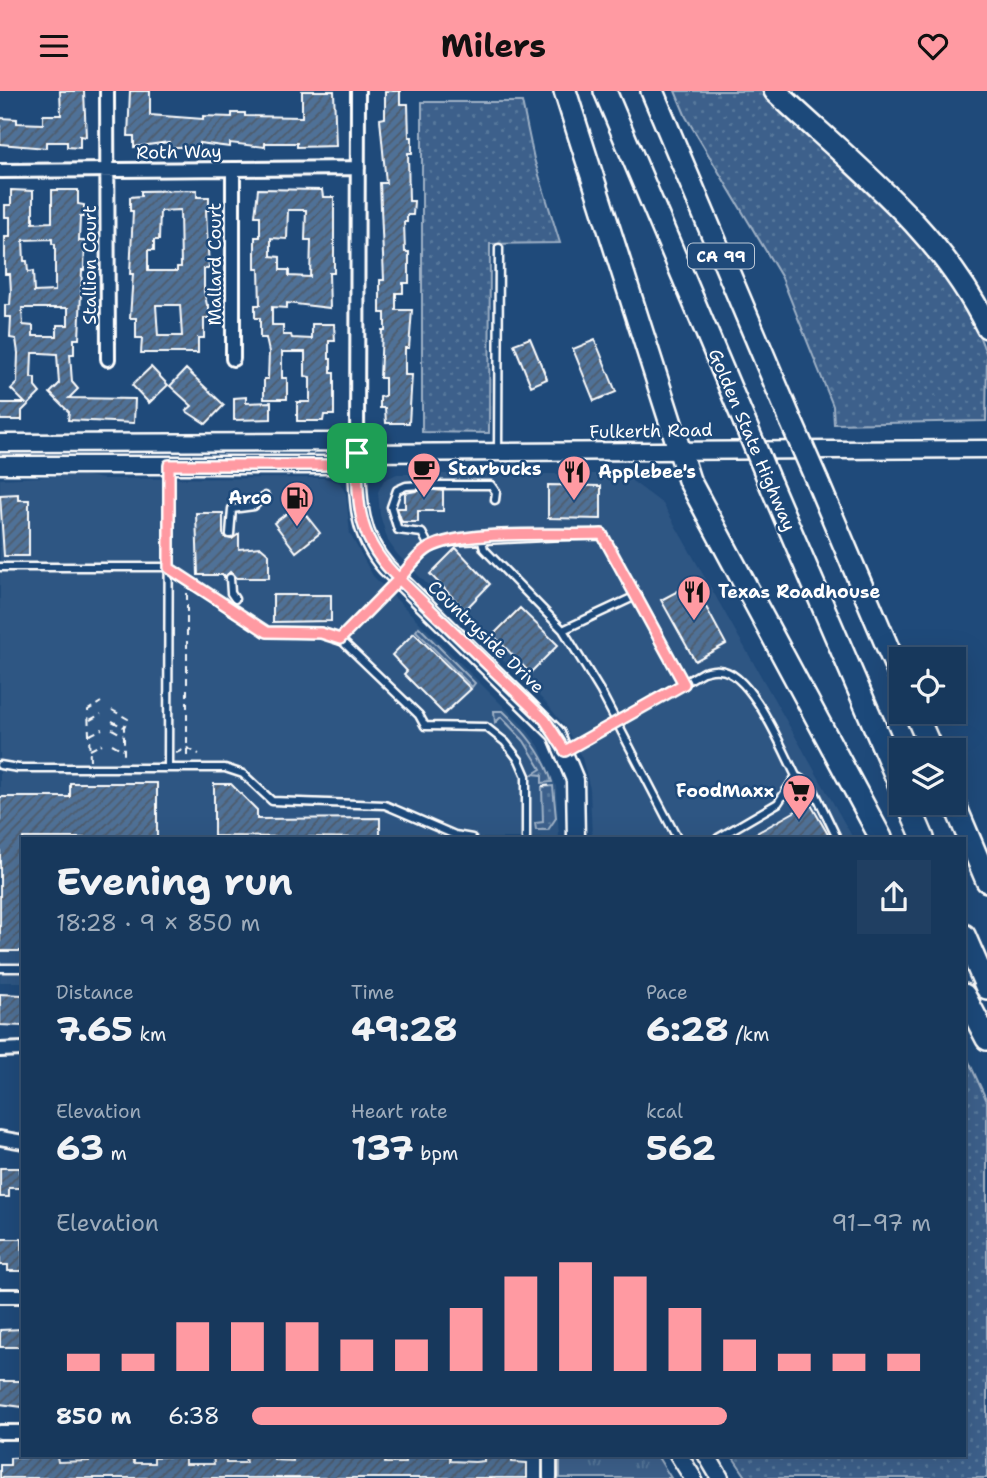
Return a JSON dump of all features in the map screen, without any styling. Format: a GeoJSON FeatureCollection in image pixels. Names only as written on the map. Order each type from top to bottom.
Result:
{"type":"FeatureCollection","features":[{"type":"Feature","properties":{"kind":"highway"},"geometry":{"type":"LineString","coordinates":[[565,91],[678,450],[695,493],[880,837]]}},
{"type":"Feature","properties":{"kind":"highway","name":"Golden State Highway"},"geometry":{"type":"LineString","coordinates":[[604,91],[889,760]]}},
{"type":"Feature","properties":{"kind":"highway","name":"CA 99"},"geometry":{"type":"LineString","coordinates":[[652,91],[889,652]]}},
{"type":"Feature","properties":{"kind":"highway"},"geometry":{"type":"LineString","coordinates":[[775,91],[934,245],[963,283],[987,327]]}},
{"type":"Feature","properties":{"kind":"highway"},"geometry":{"type":"LineString","coordinates":[[913,815],[923,837]]}},
{"type":"Feature","properties":{"kind":"highway"},"geometry":{"type":"LineString","coordinates":[[959,815],[987,881]]}},
{"type":"Feature","properties":{"kind":"highway"},"geometry":{"type":"LineString","coordinates":[[966,940],[987,988]]}},
{"type":"Feature","properties":{"kind":"highway"},"geometry":{"type":"LineString","coordinates":[[966,999],[987,1039]]}},
{"type":"Feature","properties":{"kind":"street","name":"Stallion Court"},"geometry":{"type":"LineString","coordinates":[[107,91],[108,359]]}},
{"type":"Feature","properties":{"kind":"street","name":"Countryside Drive"},"geometry":{"type":"LineString","coordinates":[[358,91],[357,453],[362,527],[375,553],[399,579],[545,720],[565,751],[577,796],[576,837]]}},
{"type":"Feature","properties":{"kind":"street","name":"Roth Way"},"geometry":{"type":"LineString","coordinates":[[0,171],[358,168]]}},
{"type":"Feature","properties":{"kind":"street","name":"Mallard Court"},"geometry":{"type":"LineString","coordinates":[[233,169],[233,359]]}},
{"type":"Feature","properties":{"kind":"street","name":"Fulkerth Road"},"geometry":{"type":"LineString","coordinates":[[0,443],[335,442],[357,453],[987,449]]}},
{"type":"Feature","properties":{"kind":"street","name":"Fulkerth Road"},"geometry":{"type":"LineString","coordinates":[[0,465],[335,465],[357,453]]}},
{"type":"Feature","properties":{"kind":"street"},"geometry":{"type":"LineString","coordinates":[[0,1050],[21,1049]]}},
{"type":"Feature","properties":{"kind":"street"},"geometry":{"type":"LineString","coordinates":[[0,1138],[21,1142]]}},
{"type":"Feature","properties":{"kind":"street"},"geometry":{"type":"LineString","coordinates":[[0,1296],[21,1296]]}},
{"type":"Feature","properties":{"kind":"street"},"geometry":{"type":"LineString","coordinates":[[0,1432],[21,1432]]}},
{"type":"Feature","properties":{"kind":"street"},"geometry":{"type":"LineString","coordinates":[[550,1457],[550,1478]]}},
{"type":"Feature","properties":{"kind":"street"},"geometry":{"type":"LineString","coordinates":[[680,1457],[693,1478]]}},
{"type":"Feature","properties":{"kind":"street"},"geometry":{"type":"LineString","coordinates":[[708,1457],[720,1478]]}},
{"type":"Feature","properties":{"kind":"lane"},"geometry":{"type":"LineString","coordinates":[[498,451],[499,248]]}},
{"type":"Feature","properties":{"kind":"lane"},"geometry":{"type":"LineString","coordinates":[[168,768],[169,465]]}},
{"type":"Feature","properties":{"kind":"lane"},"geometry":{"type":"LineString","coordinates":[[423,485],[406,486],[397,490],[391,507],[398,530],[422,533],[430,548]]}},
{"type":"Feature","properties":{"kind":"lane"},"geometry":{"type":"LineString","coordinates":[[432,485],[491,485],[496,492],[495,500]]}},
{"type":"Feature","properties":{"kind":"lane"},"geometry":{"type":"LineString","coordinates":[[230,534],[232,509],[254,506],[265,496]]}},
{"type":"Feature","properties":{"kind":"lane"},"geometry":{"type":"LineString","coordinates":[[340,639],[430,548],[445,542],[481,537],[602,534],[638,595],[684,684]]}},
{"type":"Feature","properties":{"kind":"lane"},"geometry":{"type":"LineString","coordinates":[[481,537],[484,549],[563,630],[601,692],[676,837]]}},
{"type":"Feature","properties":{"kind":"lane"},"geometry":{"type":"LineString","coordinates":[[0,567],[136,565],[169,568],[267,632],[321,633],[340,639],[419,715],[425,726],[486,727],[505,742],[519,760],[526,776],[526,837]]}},
{"type":"Feature","properties":{"kind":"lane"},"geometry":{"type":"LineString","coordinates":[[230,578],[231,593],[235,599]]}},
{"type":"Feature","properties":{"kind":"lane"},"geometry":{"type":"LineString","coordinates":[[563,630],[638,595]]}},
{"type":"Feature","properties":{"kind":"lane"},"geometry":{"type":"LineString","coordinates":[[565,751],[703,672],[721,669],[741,680],[756,700],[796,776],[811,786],[836,837]]}},
{"type":"Feature","properties":{"kind":"lane"},"geometry":{"type":"LineString","coordinates":[[0,765],[18,768],[231,769],[243,774],[272,801],[385,805],[455,835],[466,837]]}},
{"type":"Feature","properties":{"kind":"lane"},"geometry":{"type":"LineString","coordinates":[[720,837],[778,803],[796,776]]}},
{"type":"Feature","properties":{"kind":"lane"},"geometry":{"type":"LineString","coordinates":[[0,968],[21,968]]}},
{"type":"Feature","properties":{"kind":"path"},"geometry":{"type":"LineString","coordinates":[[187,590],[187,760]]}},
{"type":"Feature","properties":{"kind":"path"},"geometry":{"type":"LineString","coordinates":[[90,760],[88,710],[101,702]]}},
{"type":"Feature","properties":{"kind":"path"},"geometry":{"type":"LineString","coordinates":[[112,711],[128,719],[124,727],[124,760]]}},
{"type":"Feature","properties":{"kind":"path"},"geometry":{"type":"LineString","coordinates":[[89,721],[101,715]]}},
{"type":"Feature","properties":{"kind":"path"},"geometry":{"type":"LineString","coordinates":[[112,721],[124,727]]}},
{"type":"Feature","properties":{"kind":"path"},"geometry":{"type":"LineString","coordinates":[[89,735],[102,729]]}},
{"type":"Feature","properties":{"kind":"path"},"geometry":{"type":"LineString","coordinates":[[112,729],[124,736]]}},
{"type":"Feature","properties":{"kind":"path"},"geometry":{"type":"LineString","coordinates":[[90,751],[102,744]]}},
{"type":"Feature","properties":{"kind":"path"},"geometry":{"type":"LineString","coordinates":[[112,744],[124,751]]}},
{"type":"Feature","properties":{"kind":"path"},"geometry":{"type":"LineString","coordinates":[[187,748],[199,754]]}},
{"type":"Feature","properties":{"kind":"path"},"geometry":{"type":"LineString","coordinates":[[175,754],[187,748]]}},
{"type":"Feature","properties":{"kind":"path"},"geometry":{"type":"LineString","coordinates":[[542,786],[554,785]]}},
{"type":"Feature","properties":{"kind":"shaded area"},"geometry":{"type":"Polygon","coordinates":[[[397,474],[632,474],[632,481],[663,504],[852,837],[592,837],[590,789],[582,758],[566,728],[547,704],[397,554],[388,541],[380,515],[378,492],[384,480],[397,474]]]}},
{"type":"Feature","properties":{"kind":"shaded area"},"geometry":{"type":"Polygon","coordinates":[[[81,475],[104,479],[325,478],[340,483],[346,494],[350,534],[373,576],[525,728],[539,746],[556,786],[559,837],[21,837],[21,982],[0,982],[0,479],[81,475]]]}},
{"type":"Feature","properties":{"kind":"green space"},"geometry":{"type":"Polygon","coordinates":[[[675,91],[761,91],[916,240],[945,274],[969,311],[987,355],[986,421],[834,424],[833,406],[782,278],[686,117],[675,91]]]}},
{"type":"Feature","properties":{"kind":"green space"},"geometry":{"type":"Polygon","coordinates":[[[422,102],[522,102],[534,159],[560,243],[490,244],[489,433],[422,432],[422,102]]]}},
{"type":"Feature","properties":{"kind":"green space"},"geometry":{"type":"Polygon","coordinates":[[[419,627],[475,683],[472,687],[416,631],[419,627]]]}},
{"type":"Feature","properties":{"kind":"green space"},"geometry":{"type":"Polygon","coordinates":[[[494,711],[503,711],[526,735],[544,762],[552,782],[542,783],[542,775],[533,774],[541,769],[524,741],[501,717],[495,723],[494,711]]]}},
{"type":"Feature","properties":{"kind":"green space"},"geometry":{"type":"Polygon","coordinates":[[[553,786],[556,818],[548,830],[536,830],[535,823],[543,822],[542,787],[553,786]]]}},
{"type":"Feature","properties":{"kind":"green space"},"geometry":{"type":"Polygon","coordinates":[[[966,1055],[987,1101],[987,1478],[747,1478],[733,1457],[966,1457],[966,1055]]]}},
{"type":"Feature","properties":{"kind":"green space"},"geometry":{"type":"Polygon","coordinates":[[[560,1457],[658,1457],[671,1478],[560,1478],[560,1457]]]}},
{"type":"Feature","properties":{"kind":"building"},"geometry":{"type":"Polygon","coordinates":[[[60,91],[84,91],[86,137],[80,136],[80,148],[67,147],[67,142],[46,142],[46,148],[0,144],[0,118],[17,119],[17,123],[43,124],[43,115],[61,115],[60,91]]]}},
{"type":"Feature","properties":{"kind":"building"},"geometry":{"type":"Polygon","coordinates":[[[130,91],[150,91],[150,115],[203,119],[203,116],[232,117],[232,113],[245,113],[245,116],[302,117],[302,91],[334,91],[336,146],[297,147],[297,143],[265,143],[265,147],[230,143],[230,147],[199,143],[199,147],[169,147],[169,142],[134,147],[134,136],[128,136],[130,91]]]}},
{"type":"Feature","properties":{"kind":"building"},"geometry":{"type":"Polygon","coordinates":[[[385,91],[400,91],[400,104],[408,104],[409,137],[412,137],[412,153],[408,153],[409,201],[414,201],[413,215],[407,215],[407,222],[404,222],[405,252],[409,252],[409,283],[403,283],[403,293],[396,293],[396,310],[412,310],[409,348],[405,348],[405,375],[412,375],[409,423],[386,423],[385,408],[380,408],[380,397],[385,396],[385,378],[380,378],[385,313],[380,313],[380,280],[384,280],[380,183],[386,183],[380,119],[385,118],[385,91]]]}},
{"type":"Feature","properties":{"kind":"building"},"geometry":{"type":"Polygon","coordinates":[[[258,189],[322,190],[323,197],[334,197],[334,273],[329,273],[330,308],[287,303],[287,308],[272,307],[272,325],[283,325],[283,335],[291,335],[292,338],[312,339],[312,324],[334,324],[335,341],[329,341],[329,359],[331,373],[334,373],[334,415],[324,415],[323,421],[297,421],[297,402],[310,402],[310,377],[305,376],[305,352],[282,352],[282,378],[287,378],[287,399],[264,399],[264,379],[268,379],[269,352],[266,338],[260,338],[260,318],[255,318],[255,305],[260,305],[259,269],[255,269],[255,237],[260,237],[260,216],[255,216],[258,189]],[[288,210],[287,239],[271,238],[271,256],[280,257],[280,270],[289,270],[289,276],[310,277],[311,240],[305,240],[306,210],[288,210]]]}},
{"type":"Feature","properties":{"kind":"building"},"geometry":{"type":"Polygon","coordinates":[[[11,190],[33,191],[33,223],[52,222],[52,190],[78,190],[78,204],[84,205],[84,217],[80,217],[79,241],[85,241],[84,270],[79,339],[74,339],[74,354],[70,354],[72,382],[78,389],[69,398],[135,399],[134,423],[68,420],[69,412],[50,393],[59,384],[57,354],[41,353],[32,353],[31,378],[35,378],[35,387],[40,393],[22,411],[22,420],[0,420],[0,403],[25,403],[11,389],[17,383],[18,353],[16,339],[10,338],[11,317],[5,317],[5,305],[10,305],[11,292],[10,274],[5,274],[5,237],[10,237],[10,217],[5,217],[5,205],[11,205],[11,190]],[[52,239],[23,240],[24,261],[27,261],[28,272],[33,271],[34,292],[55,291],[55,244],[52,244],[52,239]],[[22,308],[23,325],[33,326],[33,336],[57,336],[57,325],[68,325],[68,308],[22,308]]]}},
{"type":"Feature","properties":{"kind":"building"},"geometry":{"type":"Polygon","coordinates":[[[197,190],[197,197],[209,197],[209,210],[206,210],[209,269],[204,269],[204,291],[209,305],[209,318],[204,318],[204,338],[198,338],[198,353],[141,353],[142,338],[136,338],[136,318],[130,318],[133,211],[130,211],[130,197],[141,196],[141,191],[197,190]],[[180,210],[160,211],[159,240],[154,240],[154,250],[148,250],[148,271],[177,271],[177,267],[181,267],[180,210]],[[156,305],[158,336],[182,336],[180,305],[156,305]]]}},
{"type":"Feature","properties":{"kind":"building"},"geometry":{"type":"Polygon","coordinates":[[[530,338],[547,379],[531,386],[514,344],[530,338]]]}},
{"type":"Feature","properties":{"kind":"building"},"geometry":{"type":"Polygon","coordinates":[[[595,340],[616,392],[594,401],[573,349],[595,340]]]}},
{"type":"Feature","properties":{"kind":"building"},"geometry":{"type":"Polygon","coordinates":[[[151,367],[168,385],[149,403],[132,385],[151,367]]]}},
{"type":"Feature","properties":{"kind":"building"},"geometry":{"type":"Polygon","coordinates":[[[186,369],[224,405],[206,424],[186,411],[192,406],[170,386],[186,369]]]}},
{"type":"Feature","properties":{"kind":"building"},"geometry":{"type":"Polygon","coordinates":[[[246,397],[246,403],[271,402],[271,419],[234,420],[234,398],[246,397]]]}},
{"type":"Feature","properties":{"kind":"building","name":"Applebee's"},"geometry":{"type":"Polygon","coordinates":[[[548,485],[601,486],[601,519],[548,518],[548,485]]]}},
{"type":"Feature","properties":{"kind":"building","name":"Starbucks"},"geometry":{"type":"Polygon","coordinates":[[[427,489],[443,491],[443,511],[418,511],[418,522],[402,522],[397,508],[405,508],[405,493],[427,489]]]}},
{"type":"Feature","properties":{"kind":"building"},"geometry":{"type":"Polygon","coordinates":[[[18,494],[18,500],[29,500],[29,556],[4,556],[0,495],[18,494]]]}},
{"type":"Feature","properties":{"kind":"building"},"geometry":{"type":"Polygon","coordinates":[[[298,505],[320,533],[296,552],[274,523],[298,505]]]}},
{"type":"Feature","properties":{"kind":"building"},"geometry":{"type":"Polygon","coordinates":[[[196,513],[223,513],[223,534],[226,538],[232,539],[239,534],[239,549],[261,547],[269,554],[269,578],[236,578],[230,572],[224,578],[224,575],[198,575],[196,513]]]}},
{"type":"Feature","properties":{"kind":"building"},"geometry":{"type":"Polygon","coordinates":[[[456,548],[490,584],[465,610],[430,574],[456,548]]]}},
{"type":"Feature","properties":{"kind":"building","name":"Texas Roadhouse"},"geometry":{"type":"Polygon","coordinates":[[[693,583],[726,644],[695,661],[661,600],[693,583]]]}},
{"type":"Feature","properties":{"kind":"building"},"geometry":{"type":"Polygon","coordinates":[[[273,595],[331,595],[331,621],[273,622],[273,595]]]}},
{"type":"Feature","properties":{"kind":"building"},"geometry":{"type":"Polygon","coordinates":[[[520,608],[558,645],[530,673],[493,635],[520,608]]]}},
{"type":"Feature","properties":{"kind":"building"},"geometry":{"type":"Polygon","coordinates":[[[414,633],[471,689],[444,714],[404,674],[407,671],[392,655],[414,633]]]}},
{"type":"Feature","properties":{"kind":"building"},"geometry":{"type":"Polygon","coordinates":[[[70,783],[157,783],[157,837],[21,837],[21,951],[0,951],[0,797],[70,797],[70,783]]]}},
{"type":"Feature","properties":{"kind":"building"},"geometry":{"type":"Polygon","coordinates":[[[214,784],[231,784],[257,810],[257,819],[380,818],[380,837],[214,836],[214,784]]]}},
{"type":"Feature","properties":{"kind":"building","name":"FoodMaxx"},"geometry":{"type":"Polygon","coordinates":[[[810,803],[829,837],[750,837],[810,803]]]}},
{"type":"Feature","properties":{"kind":"building"},"geometry":{"type":"Polygon","coordinates":[[[0,994],[21,995],[21,1026],[0,1025],[0,994]]]}},
{"type":"Feature","properties":{"kind":"building"},"geometry":{"type":"Polygon","coordinates":[[[0,1168],[20,1168],[20,1188],[9,1188],[9,1197],[0,1197],[0,1168]]]}},
{"type":"Feature","properties":{"kind":"building"},"geometry":{"type":"Polygon","coordinates":[[[0,1239],[21,1239],[21,1271],[8,1271],[8,1265],[0,1265],[0,1239]]]}},
{"type":"Feature","properties":{"kind":"building"},"geometry":{"type":"Polygon","coordinates":[[[21,1329],[21,1347],[0,1347],[0,1330],[21,1329]]]}},
{"type":"Feature","properties":{"kind":"building"},"geometry":{"type":"Polygon","coordinates":[[[0,1381],[21,1381],[21,1407],[0,1404],[0,1381]]]}},
{"type":"Feature","properties":{"kind":"building"},"geometry":{"type":"Polygon","coordinates":[[[57,1457],[58,1462],[89,1461],[89,1457],[119,1457],[134,1459],[134,1463],[154,1463],[154,1457],[185,1457],[185,1464],[214,1464],[213,1457],[225,1457],[226,1463],[246,1463],[245,1457],[274,1457],[274,1460],[293,1461],[293,1457],[385,1457],[385,1463],[406,1463],[406,1457],[450,1457],[450,1461],[475,1462],[484,1461],[484,1457],[512,1457],[512,1462],[527,1463],[527,1478],[0,1478],[0,1465],[10,1465],[10,1458],[57,1457]]]}},
{"type":"Feature","properties":{"kind":"place","name":"Starbucks"},"geometry":{"type":"Point","coordinates":[424,499]}},
{"type":"Feature","properties":{"kind":"place","name":"Applebee's"},"geometry":{"type":"Point","coordinates":[574,502]}},
{"type":"Feature","properties":{"kind":"place","name":"Arco"},"geometry":{"type":"Point","coordinates":[297,528]}},
{"type":"Feature","properties":{"kind":"place","name":"Texas Roadhouse"},"geometry":{"type":"Point","coordinates":[694,622]}},
{"type":"Feature","properties":{"kind":"place","name":"FoodMaxx"},"geometry":{"type":"Point","coordinates":[799,821]}},
{"type":"Feature","properties":{"kind":"route"},"geometry":{"type":"LineString","coordinates":[[357,453],[335,465],[169,465],[169,568],[267,632],[321,633],[340,639],[399,579],[545,720],[565,751],[684,684],[638,595],[602,534],[481,537],[445,542],[427,549],[399,579],[375,553],[362,527],[357,453]]}}]}
